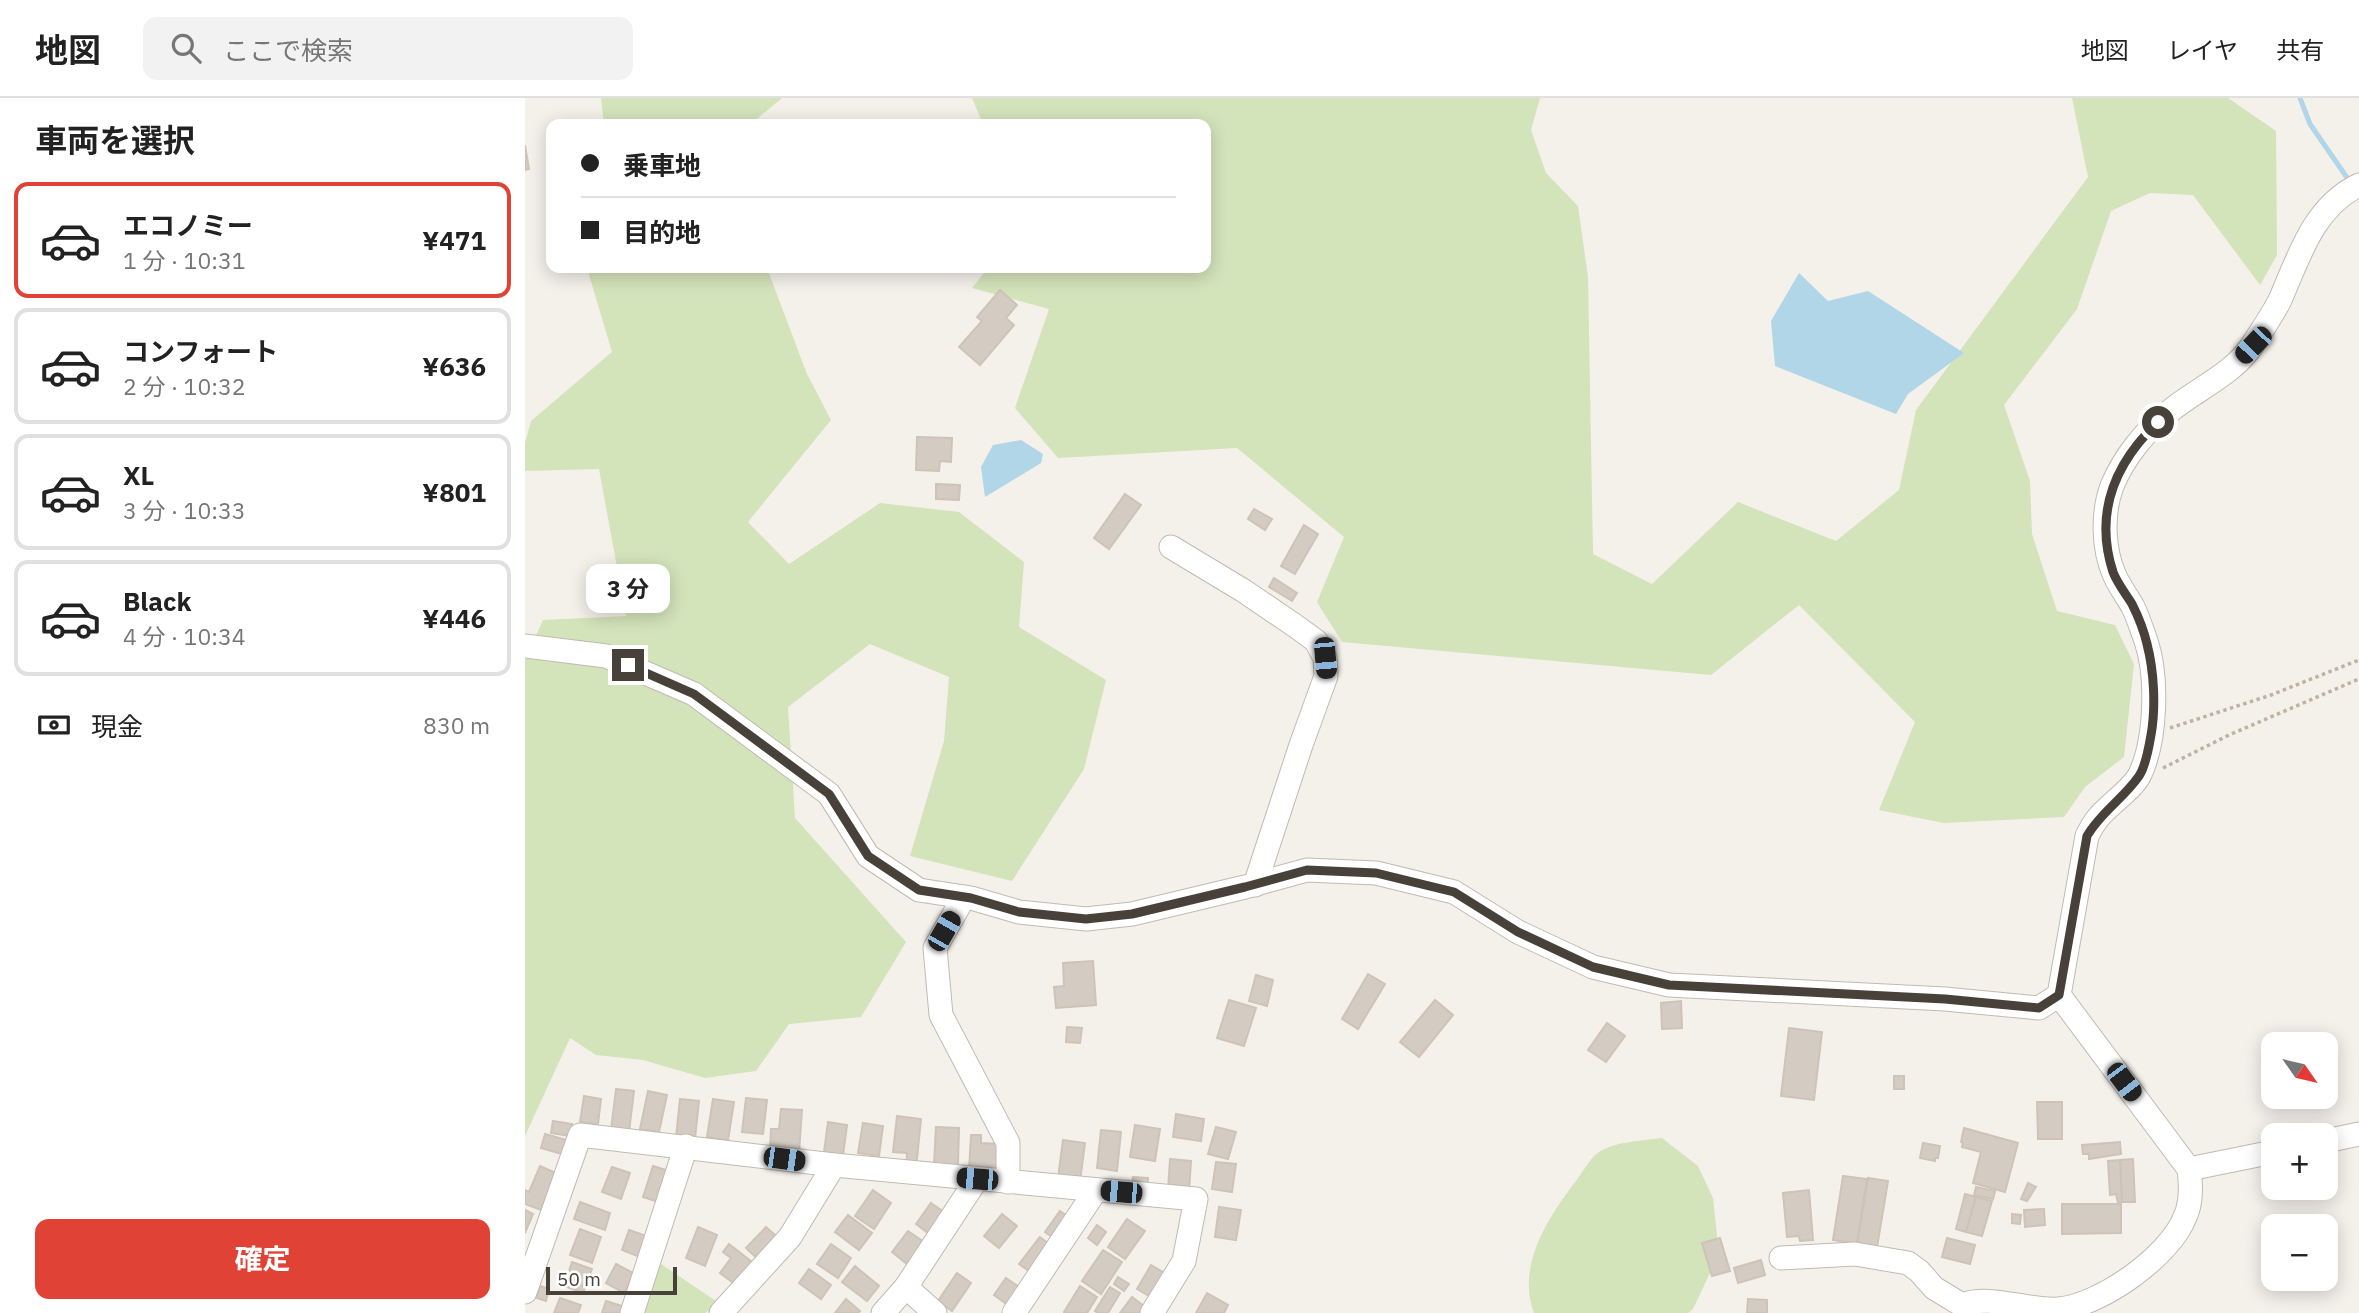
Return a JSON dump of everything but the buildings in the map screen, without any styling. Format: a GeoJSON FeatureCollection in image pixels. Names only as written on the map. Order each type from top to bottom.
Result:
{"type":"FeatureCollection","features":[{"type":"Feature","properties":{"kind":"street"},"geometry":{"type":"LineString","coordinates":[[1781,1258],[1855,1254],[1907,1263],[1919,1271],[1934,1288],[1962,1305],[1976,1300],[2020,1307],[2059,1309],[2090,1301],[2143,1268],[2172,1242],[2186,1216],[2191,1190],[2189,1169],[2059,995],[2087,836],[2097,819],[2141,774],[2151,734],[2153,687],[2147,645],[2134,608],[2114,573],[2106,543],[2105,512],[2113,485],[2130,453],[2146,434],[2170,411],[2227,372],[2253,345],[2279,302],[2309,233],[2325,211],[2353,188]]}},
{"type":"Feature","properties":{"kind":"street"},"geometry":{"type":"LineString","coordinates":[[1171,547],[1244,590],[1294,625],[1316,642],[1325,658],[1326,676],[1255,885]]}},
{"type":"Feature","properties":{"kind":"street"},"geometry":{"type":"LineString","coordinates":[[525,646],[607,656],[694,694],[829,794],[868,856],[919,890],[964,897],[1019,912],[1086,919],[1132,914],[1307,870],[1376,873],[1454,892],[1518,932],[1593,967],[1669,985],[1945,999],[2039,1008],[2059,995]]}},
{"type":"Feature","properties":{"kind":"street"},"geometry":{"type":"LineString","coordinates":[[964,897],[935,948],[941,1015],[1008,1143],[1008,1182]]}},
{"type":"Feature","properties":{"kind":"street"},"geometry":{"type":"LineString","coordinates":[[2338,1138],[2359,1134]]}},
{"type":"Feature","properties":{"kind":"street"},"geometry":{"type":"LineString","coordinates":[[525,1292],[580,1135],[834,1165],[1196,1199],[1184,1261],[1152,1313]]}},
{"type":"Feature","properties":{"kind":"street"},"geometry":{"type":"LineString","coordinates":[[632,1313],[686,1146]]}},
{"type":"Feature","properties":{"kind":"street"},"geometry":{"type":"LineString","coordinates":[[2189,1169],[2261,1154]]}},
{"type":"Feature","properties":{"kind":"street"},"geometry":{"type":"LineString","coordinates":[[725,1312],[790,1237],[834,1165]]}},
{"type":"Feature","properties":{"kind":"street"},"geometry":{"type":"LineString","coordinates":[[883,1313],[906,1287],[977,1179]]}},
{"type":"Feature","properties":{"kind":"street"},"geometry":{"type":"LineString","coordinates":[[1014,1313],[1095,1190]]}},
{"type":"Feature","properties":{"kind":"street"},"geometry":{"type":"LineString","coordinates":[[906,1287],[935,1313]]}},
{"type":"Feature","properties":{"kind":"path"},"geometry":{"type":"LineString","coordinates":[[2151,734],[2271,695],[2359,660]]}},
{"type":"Feature","properties":{"kind":"path"},"geometry":{"type":"LineString","coordinates":[[2141,774],[2158,770],[2229,734],[2359,679]]}},
{"type":"Feature","properties":{"kind":"green space"},"geometry":{"type":"Polygon","coordinates":[[[601,98],[782,98],[757,119],[603,119],[601,98]]]}},
{"type":"Feature","properties":{"kind":"green space"},"geometry":{"type":"Polygon","coordinates":[[[972,98],[1540,98],[1531,130],[1546,173],[1578,206],[1588,277],[1593,554],[1652,584],[1738,502],[1836,541],[1899,490],[1916,410],[2088,177],[2072,98],[2228,98],[2276,131],[2277,255],[2260,285],[2193,195],[2150,193],[2111,211],[2077,309],[2004,405],[2030,481],[2032,534],[2057,611],[2115,625],[2134,664],[2124,757],[2085,787],[2064,817],[1944,823],[1879,810],[1915,722],[1799,605],[1711,675],[1342,642],[1317,602],[1344,537],[1237,448],[1058,458],[1015,408],[1049,309],[972,288],[984,273],[1211,273],[1211,119],[981,119],[972,98]]]}},
{"type":"Feature","properties":{"kind":"green space"},"geometry":{"type":"Polygon","coordinates":[[[588,273],[769,273],[807,374],[831,420],[748,522],[789,564],[880,503],[959,512],[1024,562],[1019,627],[1106,680],[1084,769],[1012,881],[910,856],[944,741],[949,677],[870,644],[788,707],[795,818],[906,942],[861,1017],[789,1024],[756,1071],[705,1078],[643,1060],[596,1055],[570,1038],[525,1136],[525,660],[543,620],[626,616],[599,469],[525,471],[525,443],[531,421],[612,352],[588,273]]]}},
{"type":"Feature","properties":{"kind":"green space"},"geometry":{"type":"Polygon","coordinates":[[[1662,1138],[1698,1166],[1713,1198],[1719,1254],[1693,1309],[1688,1313],[1534,1313],[1529,1296],[1529,1278],[1538,1243],[1555,1210],[1587,1164],[1595,1155],[1610,1147],[1662,1138]]]}},
{"type":"Feature","properties":{"kind":"green space"},"geometry":{"type":"Polygon","coordinates":[[[658,1262],[719,1303],[705,1313],[638,1313],[658,1262]]]}},
{"type":"Feature","properties":{"kind":"water"},"geometry":{"type":"Polygon","coordinates":[[[1799,273],[1828,301],[1868,291],[1964,353],[1908,394],[1896,414],[1775,366],[1771,321],[1799,273]]]}},
{"type":"Feature","properties":{"kind":"water"},"geometry":{"type":"Polygon","coordinates":[[[1021,440],[1043,454],[1041,463],[985,497],[981,467],[993,445],[1021,440]]]}},
{"type":"Feature","properties":{"kind":"waterway"},"geometry":{"type":"LineString","coordinates":[[2300,98],[2310,124],[2350,182]]}},
{"type":"Feature","properties":{"kind":"route"},"geometry":{"type":"LineString","coordinates":[[628,665],[694,694],[829,794],[868,856],[919,890],[971,898],[1019,912],[1086,919],[1132,914],[1307,870],[1376,873],[1454,892],[1518,932],[1593,967],[1669,985],[1945,999],[2039,1008],[2059,995],[2087,836],[2097,819],[2141,774],[2151,734],[2153,687],[2147,645],[2134,608],[2114,573],[2106,543],[2105,512],[2113,485],[2130,453],[2158,422]]}}]}
